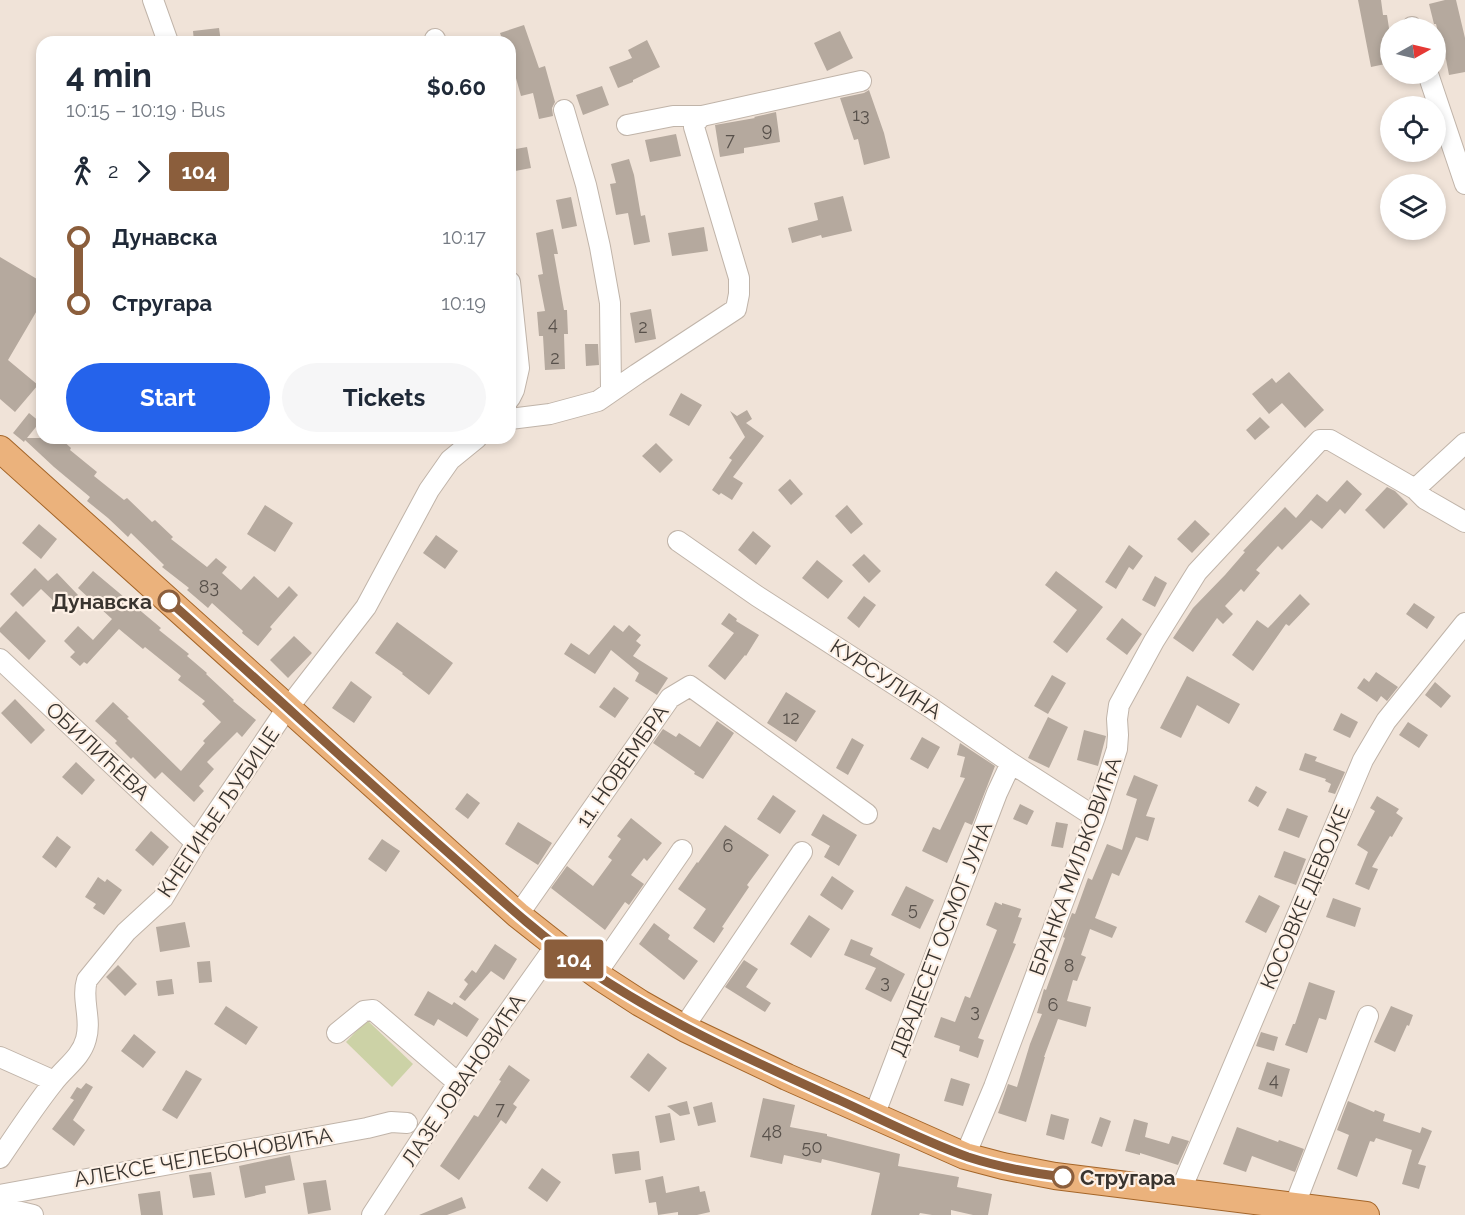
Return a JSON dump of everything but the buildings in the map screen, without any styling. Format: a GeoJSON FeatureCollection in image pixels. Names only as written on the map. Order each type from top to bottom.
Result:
{"type":"FeatureCollection","features":[{"type":"Feature","properties":{"kind":"main road"},"geometry":{"type":"LineString","coordinates":[[0,449],[518,915],[555,945],[640,1003],[731,1051],[965,1156],[1003,1167],[1036,1173],[1366,1215]]}},
{"type":"Feature","properties":{"kind":"street"},"geometry":{"type":"LineString","coordinates":[[153,0],[166,36]]}},
{"type":"Feature","properties":{"kind":"street"},"geometry":{"type":"LineString","coordinates":[[627,125],[673,116],[702,116],[861,81]]}},
{"type":"Feature","properties":{"kind":"street"},"geometry":{"type":"LineString","coordinates":[[1431,84],[1465,184]]}},
{"type":"Feature","properties":{"kind":"street"},"geometry":{"type":"LineString","coordinates":[[564,110],[586,185],[610,303],[611,391]]}},
{"type":"Feature","properties":{"kind":"street"},"geometry":{"type":"LineString","coordinates":[[516,418],[550,414],[598,401],[736,309],[739,278],[694,127],[702,116]]}},
{"type":"Feature","properties":{"kind":"street"},"geometry":{"type":"LineString","coordinates":[[516,339],[519,368],[516,381]]}},
{"type":"Feature","properties":{"kind":"street","name":"БРАНКА МИЉКОВИЋА"},"geometry":{"type":"LineString","coordinates":[[965,1156],[994,1087],[1095,817],[1117,749],[1119,705],[1154,641],[1197,573],[1320,440],[1330,440],[1415,489],[1425,499],[1465,522]]}},
{"type":"Feature","properties":{"kind":"street"},"geometry":{"type":"LineString","coordinates":[[1415,489],[1465,443]]}},
{"type":"Feature","properties":{"kind":"street","name":"КНЕГИЊЕ ЉУБИЦЕ"},"geometry":{"type":"LineString","coordinates":[[0,1158],[54,1081],[82,1049],[87,1038],[88,1023],[84,988],[87,980],[126,932],[163,898],[196,843],[288,708],[366,607],[429,490],[450,460],[470,444]]}},
{"type":"Feature","properties":{"kind":"street","name":"КУРСУЛИНА"},"geometry":{"type":"LineString","coordinates":[[678,541],[1095,817]]}},
{"type":"Feature","properties":{"kind":"street","name":"КОСОВКЕ ДЕВОЈКЕ"},"geometry":{"type":"LineString","coordinates":[[1180,1192],[1363,760],[1386,721],[1465,623]]}},
{"type":"Feature","properties":{"kind":"street","name":"ОБИЛИЋЕВА"},"geometry":{"type":"LineString","coordinates":[[0,659],[196,843]]}},
{"type":"Feature","properties":{"kind":"street","name":"11. НОВЕМБРА"},"geometry":{"type":"LineString","coordinates":[[518,915],[670,698],[690,686],[867,814]]}},
{"type":"Feature","properties":{"kind":"street","name":"ДВАДЕСЕТ ОСМОГ ЈУНА"},"geometry":{"type":"LineString","coordinates":[[874,1116],[997,793],[1011,763]]}},
{"type":"Feature","properties":{"kind":"street"},"geometry":{"type":"LineString","coordinates":[[596,974],[682,850]]}},
{"type":"Feature","properties":{"kind":"street"},"geometry":{"type":"LineString","coordinates":[[684,1027],[802,852]]}},
{"type":"Feature","properties":{"kind":"street","name":"ЛАЗЕ ЈОВАНОВИЋА"},"geometry":{"type":"LineString","coordinates":[[372,1215],[458,1083],[555,945]]}},
{"type":"Feature","properties":{"kind":"street"},"geometry":{"type":"LineString","coordinates":[[337,1033],[364,1011],[373,1011],[458,1083]]}},
{"type":"Feature","properties":{"kind":"street"},"geometry":{"type":"LineString","coordinates":[[1294,1207],[1368,1016]]}},
{"type":"Feature","properties":{"kind":"street"},"geometry":{"type":"LineString","coordinates":[[0,1057],[54,1081]]}},
{"type":"Feature","properties":{"kind":"street","name":"АЛЕКСЕ ЧЕЛЕБОНОВИЋА"},"geometry":{"type":"LineString","coordinates":[[0,1195],[391,1122],[407,1123]]}},
{"type":"Feature","properties":{"kind":"street"},"geometry":{"type":"LineString","coordinates":[[0,1207],[33,1215]]}},
{"type":"Feature","properties":{"kind":"green space"},"geometry":{"type":"Polygon","coordinates":[[[367,1020],[413,1064],[392,1087],[346,1042],[367,1020]]]}},
{"type":"Feature","properties":{"kind":"bus line","name":"104"},"geometry":{"type":"LineString","coordinates":[[169,601],[518,915],[555,945],[640,1003],[731,1051],[965,1156],[1003,1167],[1063,1177]]}},
{"type":"Feature","properties":{"kind":"place","name":"Дунавска"},"geometry":{"type":"Point","coordinates":[169,601]}},
{"type":"Feature","properties":{"kind":"place","name":"Стругара"},"geometry":{"type":"Point","coordinates":[1063,1177]}}]}
